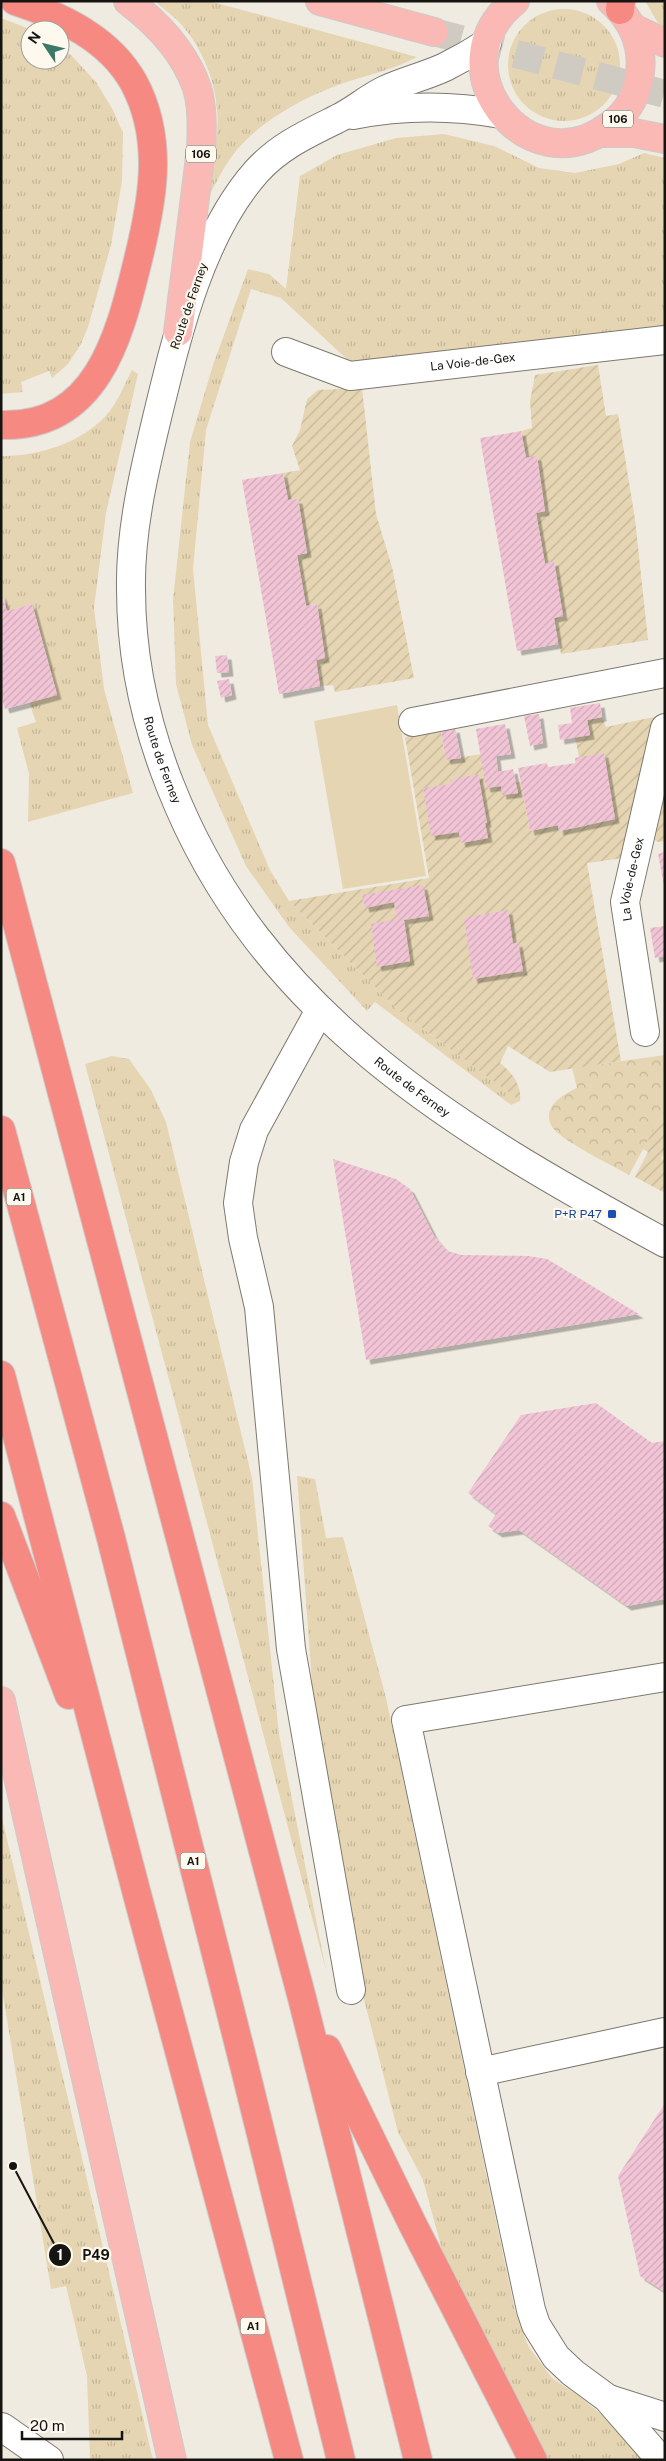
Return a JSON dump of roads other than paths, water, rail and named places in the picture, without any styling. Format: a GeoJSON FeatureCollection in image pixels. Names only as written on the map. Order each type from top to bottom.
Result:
{"type":"FeatureCollection","features":[{"type":"Feature","properties":{"kind":"highway"},"geometry":{"type":"LineString","coordinates":[[1,425],[34,422],[60,410],[85,390],[109,356],[127,306],[147,222],[153,178],[152,138],[148,118],[142,100],[123,66],[98,42],[68,22],[15,1]]}},
{"type":"Feature","properties":{"kind":"highway"},"geometry":{"type":"LineString","coordinates":[[1,863],[302,1998],[418,2460]]}},
{"type":"Feature","properties":{"kind":"highway","name":"A1"},"geometry":{"type":"LineString","coordinates":[[1,1130],[111,1538],[341,2460]]}},
{"type":"Feature","properties":{"kind":"highway","name":"A1"},"geometry":{"type":"LineString","coordinates":[[1,1375],[122,1837],[289,2460]]}},
{"type":"Feature","properties":{"kind":"highway"},"geometry":{"type":"LineString","coordinates":[[1,1516],[122,1837]]}},
{"type":"Feature","properties":{"kind":"highway"},"geometry":{"type":"LineString","coordinates":[[302,1998],[413,2225],[533,2460]]}},
{"type":"Feature","properties":{"kind":"main road","name":"106"},"geometry":{"type":"LineString","coordinates":[[128,1],[145,14],[171,41],[197,89],[202,122],[201,150],[178,332]]}},
{"type":"Feature","properties":{"kind":"main road"},"geometry":{"type":"LineString","coordinates":[[320,1],[434,32]]}},
{"type":"Feature","properties":{"kind":"main road","name":"106"},"geometry":{"type":"LineString","coordinates":[[515,1],[495,23],[487,43],[483,62],[484,76],[493,102],[501,114],[517,129],[536,139],[558,143],[580,141],[600,133],[616,121],[629,105],[638,87],[641,67],[639,46],[621,10]]}},
{"type":"Feature","properties":{"kind":"main road"},"geometry":{"type":"LineString","coordinates":[[621,10],[665,43]]}},
{"type":"Feature","properties":{"kind":"main road"},"geometry":{"type":"LineString","coordinates":[[600,133],[634,133],[665,139]]}},
{"type":"Feature","properties":{"kind":"main road"},"geometry":{"type":"LineString","coordinates":[[1,1701],[172,2460]]}},
{"type":"Feature","properties":{"kind":"street","name":"Route de Ferney"},"geometry":{"type":"LineString","coordinates":[[487,43],[443,68],[385,90],[339,118],[288,144],[273,156],[247,183],[235,199],[216,235],[178,332],[147,462],[132,566],[133,624],[145,710],[180,812],[235,911],[286,976],[320,1010],[418,1092],[482,1137],[582,1198],[665,1243]]}},
{"type":"Feature","properties":{"kind":"street","name":"Route de Ferney"},"geometry":{"type":"LineString","coordinates":[[339,118],[380,111],[435,106],[465,107],[501,114]]}},
{"type":"Feature","properties":{"kind":"street","name":"La Voie-de-Gex"},"geometry":{"type":"LineString","coordinates":[[286,352],[350,376],[665,340]]}},
{"type":"Feature","properties":{"kind":"street"},"geometry":{"type":"LineString","coordinates":[[413,722],[665,673]]}},
{"type":"Feature","properties":{"kind":"street","name":"La Voie-de-Gex"},"geometry":{"type":"LineString","coordinates":[[645,1032],[625,902],[665,728]]}},
{"type":"Feature","properties":{"kind":"street"},"geometry":{"type":"LineString","coordinates":[[320,1010],[254,1130],[244,1162],[238,1203],[243,1238],[259,1307],[291,1649],[350,1990]]}},
{"type":"Feature","properties":{"kind":"street"},"geometry":{"type":"LineString","coordinates":[[654,1679],[406,1720],[527,2293],[536,2326],[556,2357],[572,2373],[607,2398],[661,2460]]}},
{"type":"Feature","properties":{"kind":"street"},"geometry":{"type":"LineString","coordinates":[[480,2072],[665,2032]]}},
{"type":"Feature","properties":{"kind":"street"},"geometry":{"type":"LineString","coordinates":[[607,2398],[665,2417]]}},
{"type":"Feature","properties":{"kind":"street"},"geometry":{"type":"LineString","coordinates":[[1,2428],[49,2460]]}},
{"type":"Feature","properties":{"kind":"tunnel"},"geometry":{"type":"LineString","coordinates":[[434,32],[665,94]]}},
{"type":"Feature","properties":{"kind":"place","name":"P+R P47"},"geometry":{"type":"Point","coordinates":[612,1214]}},
{"type":"Feature","properties":{"kind":"place","name":"P49"},"geometry":{"type":"Point","coordinates":[13,2166]}}]}
